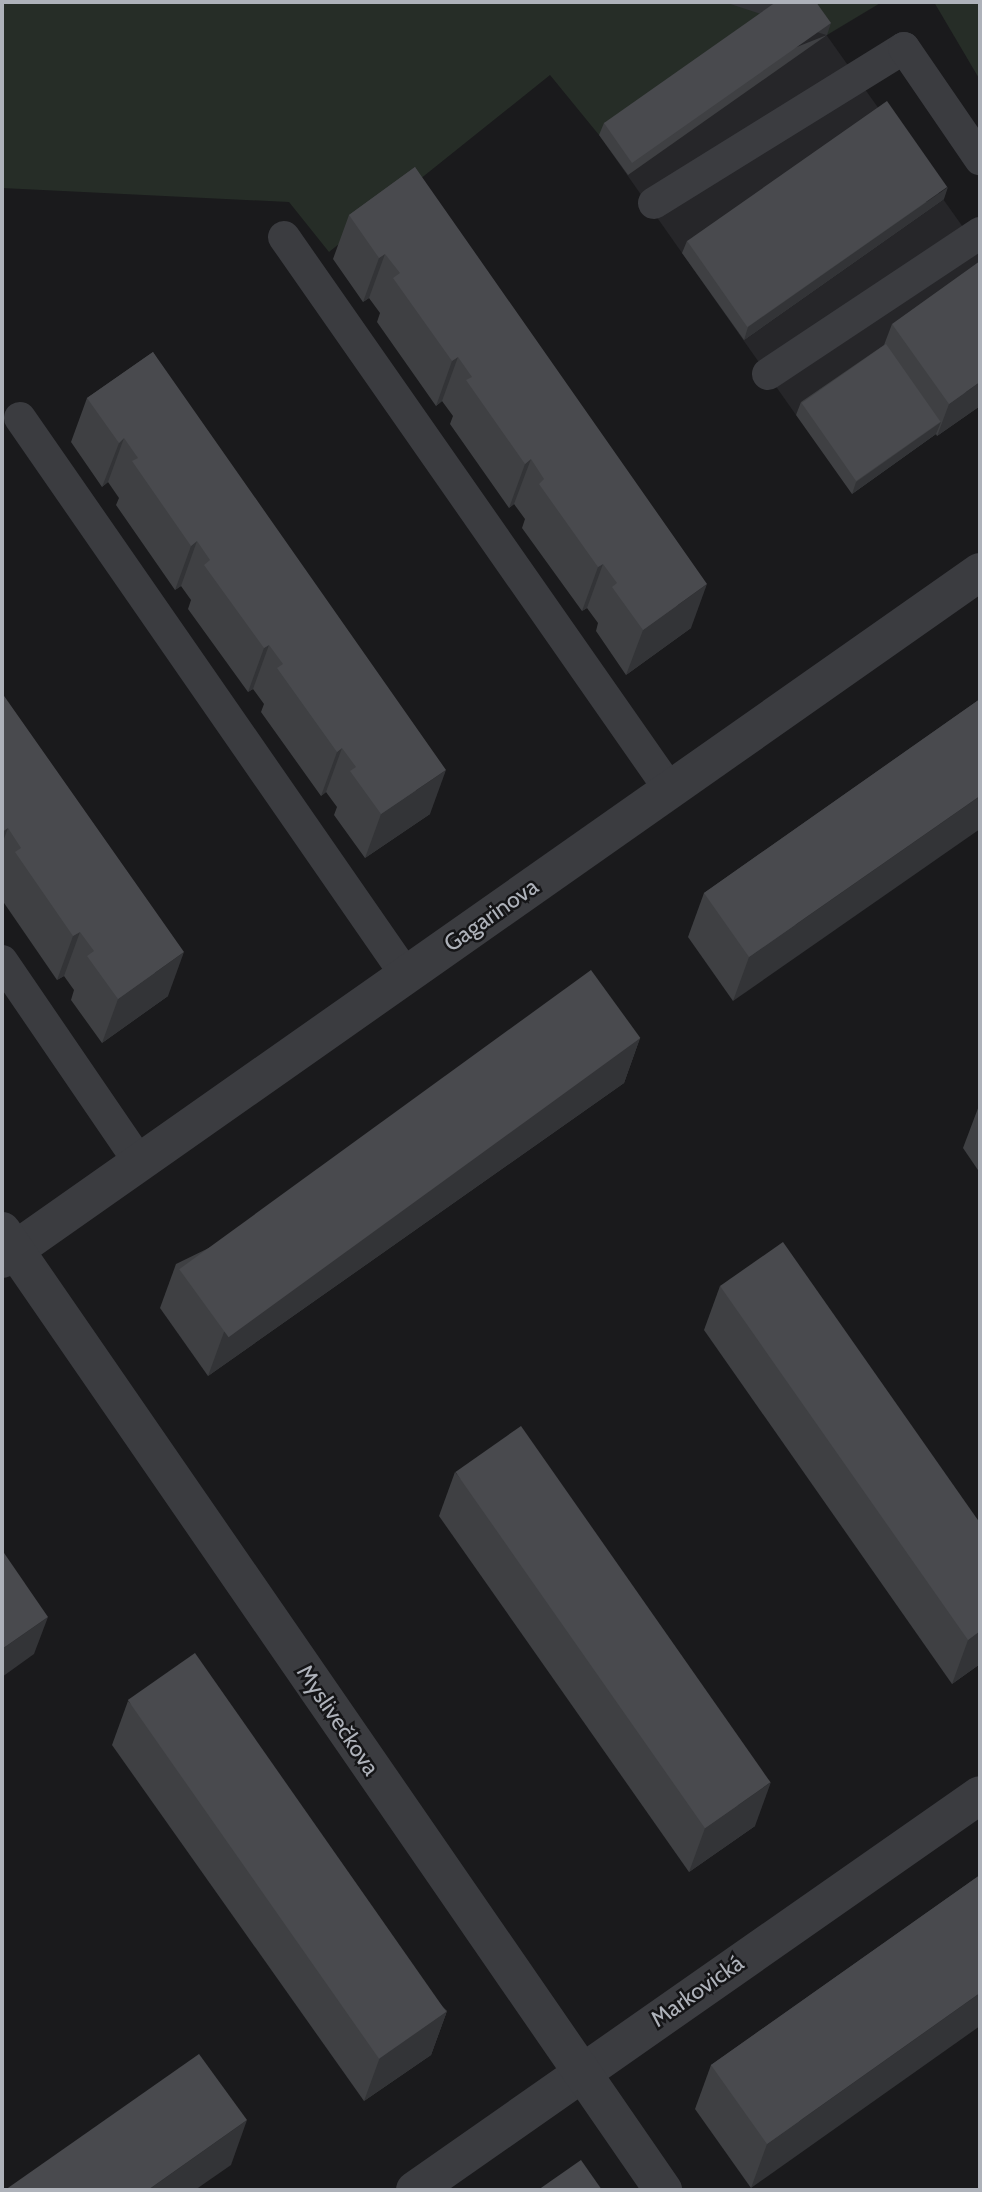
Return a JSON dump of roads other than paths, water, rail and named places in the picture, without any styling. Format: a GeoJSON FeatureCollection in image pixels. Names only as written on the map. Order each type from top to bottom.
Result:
{"type":"FeatureCollection","features":[{"type":"Feature","properties":{"kind":"street","name":"Gagarinova"},"geometry":{"type":"LineString","coordinates":[[6,1246],[138,1160],[407,975],[980,572]]}},
{"type":"Feature","properties":{"kind":"street","name":"Myslivečkova"},"geometry":{"type":"LineString","coordinates":[[6,1246],[663,2190]]}},
{"type":"Feature","properties":{"kind":"street","name":"Markovická"},"geometry":{"type":"LineString","coordinates":[[415,2190],[580,2072],[980,1795]]}},
{"type":"Feature","properties":{"kind":"lane"},"geometry":{"type":"LineString","coordinates":[[654,204],[904,48],[980,159]]}},
{"type":"Feature","properties":{"kind":"lane"},"geometry":{"type":"LineString","coordinates":[[768,374],[980,233]]}},
{"type":"Feature","properties":{"kind":"lane"},"geometry":{"type":"LineString","coordinates":[[284,237],[670,790]]}},
{"type":"Feature","properties":{"kind":"lane"},"geometry":{"type":"LineString","coordinates":[[20,418],[407,975]]}},
{"type":"Feature","properties":{"kind":"lane"},"geometry":{"type":"LineString","coordinates":[[2,961],[138,1160]]}}]}
